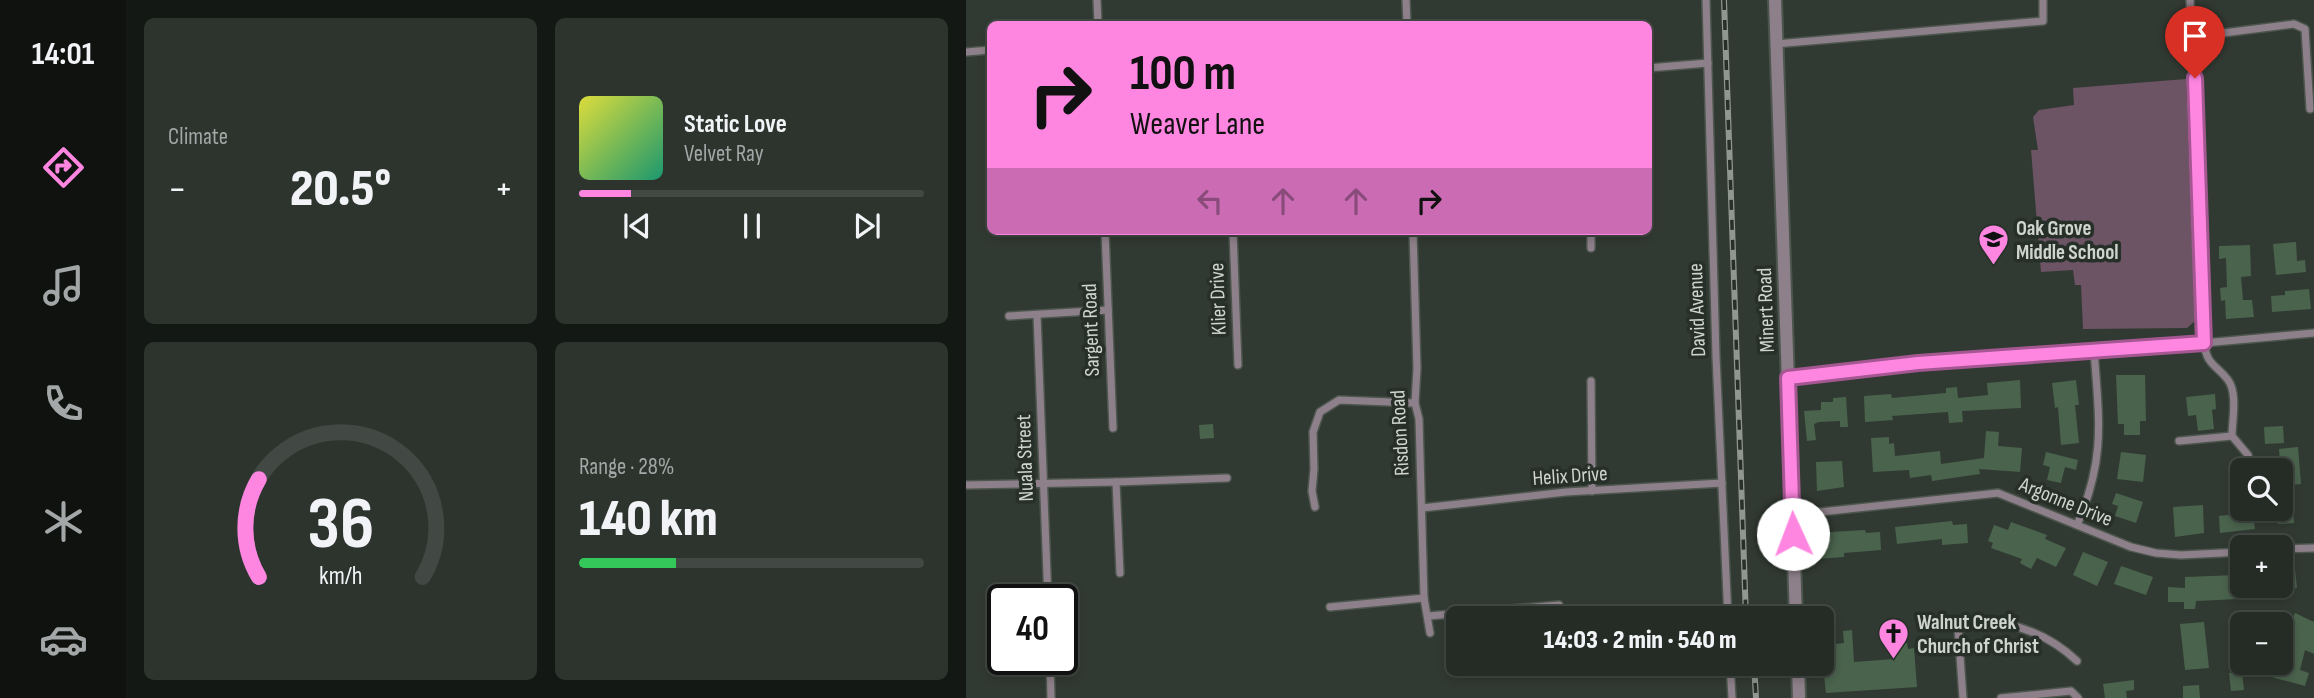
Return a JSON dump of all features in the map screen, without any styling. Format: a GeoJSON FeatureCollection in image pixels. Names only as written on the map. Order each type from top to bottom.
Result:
{"type":"FeatureCollection","features":[{"type":"Feature","properties":{"kind":"street"},"geometry":{"type":"LineString","coordinates":[[1097,0],[1098,21]]}},
{"type":"Feature","properties":{"kind":"street"},"geometry":{"type":"LineString","coordinates":[[1406,0],[1407,21]]}},
{"type":"Feature","properties":{"kind":"street","name":"David Avenue"},"geometry":{"type":"LineString","coordinates":[[1706,0],[1727,606]]}},
{"type":"Feature","properties":{"kind":"street","name":"Minert Road"},"geometry":{"type":"LineString","coordinates":[[1774,0],[1796,606]]}},
{"type":"Feature","properties":{"kind":"street"},"geometry":{"type":"LineString","coordinates":[[1776,44],[2043,21],[2043,0]]}},
{"type":"Feature","properties":{"kind":"street"},"geometry":{"type":"LineString","coordinates":[[2190,0],[2204,343],[2210,364],[2230,382],[2233,403],[2232,436],[2249,458]]}},
{"type":"Feature","properties":{"kind":"street"},"geometry":{"type":"LineString","coordinates":[[2192,37],[2294,24],[2305,29],[2310,109]]}},
{"type":"Feature","properties":{"kind":"street"},"geometry":{"type":"LineString","coordinates":[[966,52],[987,50]]}},
{"type":"Feature","properties":{"kind":"street"},"geometry":{"type":"LineString","coordinates":[[1652,68],[1708,62]]}},
{"type":"Feature","properties":{"kind":"street","name":"Sargent Road"},"geometry":{"type":"LineString","coordinates":[[1105,235],[1113,428]]}},
{"type":"Feature","properties":{"kind":"street","name":"Klier Drive"},"geometry":{"type":"LineString","coordinates":[[1233,235],[1238,365]]}},
{"type":"Feature","properties":{"kind":"street","name":"Risdon Road"},"geometry":{"type":"LineString","coordinates":[[1413,235],[1417,368],[1415,403],[1419,419],[1424,598],[1430,633]]}},
{"type":"Feature","properties":{"kind":"street"},"geometry":{"type":"LineString","coordinates":[[1591,235],[1591,248]]}},
{"type":"Feature","properties":{"kind":"street"},"geometry":{"type":"LineString","coordinates":[[1009,316],[1108,310]]}},
{"type":"Feature","properties":{"kind":"street","name":"Nuala Street"},"geometry":{"type":"LineString","coordinates":[[1037,315],[1047,584]]}},
{"type":"Feature","properties":{"kind":"street"},"geometry":{"type":"LineString","coordinates":[[1788,378],[1918,363],[2314,333]]}},
{"type":"Feature","properties":{"kind":"street"},"geometry":{"type":"LineString","coordinates":[[2077,525],[2094,482],[2099,455],[2100,425],[2094,350]]}},
{"type":"Feature","properties":{"kind":"street"},"geometry":{"type":"LineString","coordinates":[[1591,381],[1592,491]]}},
{"type":"Feature","properties":{"kind":"street"},"geometry":{"type":"LineString","coordinates":[[1315,506],[1312,491],[1313,432],[1320,412],[1339,400],[1415,403]]}},
{"type":"Feature","properties":{"kind":"street"},"geometry":{"type":"LineString","coordinates":[[2179,441],[2232,436]]}},
{"type":"Feature","properties":{"kind":"street"},"geometry":{"type":"LineString","coordinates":[[966,485],[1227,478]]}},
{"type":"Feature","properties":{"kind":"street"},"geometry":{"type":"LineString","coordinates":[[1116,482],[1120,573]]}},
{"type":"Feature","properties":{"kind":"street","name":"Helix Drive"},"geometry":{"type":"LineString","coordinates":[[1422,508],[1592,491],[1722,483]]}},
{"type":"Feature","properties":{"kind":"street","name":"Argonne Drive"},"geometry":{"type":"LineString","coordinates":[[1792,515],[1998,493],[2131,547],[2181,555],[2230,553]]}},
{"type":"Feature","properties":{"kind":"street"},"geometry":{"type":"LineString","coordinates":[[2293,549],[2314,548]]}},
{"type":"Feature","properties":{"kind":"street"},"geometry":{"type":"LineString","coordinates":[[1330,607],[1424,598]]}},
{"type":"Feature","properties":{"kind":"street"},"geometry":{"type":"LineString","coordinates":[[1428,616],[1559,605]]}},
{"type":"Feature","properties":{"kind":"street"},"geometry":{"type":"LineString","coordinates":[[1963,698],[1958,628],[1964,622],[1989,620],[2022,627],[2061,646],[2077,661]]}},
{"type":"Feature","properties":{"kind":"street"},"geometry":{"type":"LineString","coordinates":[[1050,675],[1051,698]]}},
{"type":"Feature","properties":{"kind":"street"},"geometry":{"type":"LineString","coordinates":[[1731,676],[1732,698]]}},
{"type":"Feature","properties":{"kind":"street"},"geometry":{"type":"LineString","coordinates":[[1798,676],[1799,698]]}},
{"type":"Feature","properties":{"kind":"street"},"geometry":{"type":"LineString","coordinates":[[2001,698],[2071,691],[2078,698]]}},
{"type":"Feature","properties":{"kind":"shaded area"},"geometry":{"type":"Polygon","coordinates":[[[2186,79],[2195,321],[2187,328],[2083,329],[2081,285],[2075,285],[2073,270],[2041,272],[2031,150],[2038,150],[2033,117],[2039,110],[2074,105],[2073,88],[2186,79]]]}},
{"type":"Feature","properties":{"kind":"building"},"geometry":{"type":"Polygon","coordinates":[[[2296,242],[2297,261],[2305,260],[2306,272],[2276,275],[2273,244],[2296,242]]]}},
{"type":"Feature","properties":{"kind":"building"},"geometry":{"type":"Polygon","coordinates":[[[2250,245],[2251,276],[2241,277],[2243,300],[2252,300],[2254,317],[2226,319],[2225,300],[2221,301],[2220,288],[2227,287],[2226,258],[2219,259],[2219,246],[2250,245]]]}},
{"type":"Feature","properties":{"kind":"building"},"geometry":{"type":"Polygon","coordinates":[[[2309,289],[2311,309],[2272,312],[2271,296],[2285,295],[2285,291],[2309,289]]]}},
{"type":"Feature","properties":{"kind":"building"},"geometry":{"type":"Polygon","coordinates":[[[2116,375],[2145,375],[2146,421],[2140,421],[2140,435],[2124,435],[2124,424],[2118,424],[2116,375]]]}},
{"type":"Feature","properties":{"kind":"building"},"geometry":{"type":"Polygon","coordinates":[[[2020,380],[2021,408],[1962,411],[1963,422],[1949,423],[1948,412],[1892,416],[1893,420],[1865,422],[1864,396],[1891,394],[1892,398],[1946,393],[1946,388],[1957,387],[1958,398],[1988,395],[1987,383],[2020,380]]]}},
{"type":"Feature","properties":{"kind":"building"},"geometry":{"type":"Polygon","coordinates":[[[2076,380],[2079,405],[2075,405],[2079,443],[2061,445],[2058,407],[2055,408],[2052,383],[2076,380]]]}},
{"type":"Feature","properties":{"kind":"building"},"geometry":{"type":"Polygon","coordinates":[[[2215,394],[2216,409],[2212,410],[2214,429],[2198,431],[2196,415],[2188,416],[2186,397],[2215,394]]]}},
{"type":"Feature","properties":{"kind":"building"},"geometry":{"type":"Polygon","coordinates":[[[1846,397],[1848,427],[1840,427],[1840,421],[1819,422],[1814,424],[1816,440],[1807,441],[1804,411],[1821,410],[1821,402],[1833,402],[1833,398],[1846,397]]]}},
{"type":"Feature","properties":{"kind":"building"},"geometry":{"type":"Polygon","coordinates":[[[1213,424],[1214,438],[1200,439],[1199,425],[1213,424]]]}},
{"type":"Feature","properties":{"kind":"building"},"geometry":{"type":"Polygon","coordinates":[[[2283,426],[2284,443],[2265,444],[2264,427],[2283,426]]]}},
{"type":"Feature","properties":{"kind":"building"},"geometry":{"type":"Polygon","coordinates":[[[1986,431],[1999,432],[1998,446],[2022,448],[2020,472],[1979,469],[1980,474],[1932,481],[1931,475],[1910,478],[1909,470],[1873,472],[1871,438],[1889,437],[1889,444],[1894,443],[1895,456],[1940,451],[1941,464],[1984,458],[1986,431]]]}},
{"type":"Feature","properties":{"kind":"building"},"geometry":{"type":"Polygon","coordinates":[[[2298,447],[2301,484],[2293,485],[2293,458],[2280,458],[2279,449],[2298,447]]]}},
{"type":"Feature","properties":{"kind":"building"},"geometry":{"type":"Polygon","coordinates":[[[2046,452],[2078,460],[2076,470],[2065,467],[2061,483],[2047,480],[2050,467],[2043,465],[2046,452]]]}},
{"type":"Feature","properties":{"kind":"building"},"geometry":{"type":"Polygon","coordinates":[[[2121,452],[2146,455],[2143,482],[2117,479],[2121,452]]]}},
{"type":"Feature","properties":{"kind":"building"},"geometry":{"type":"Polygon","coordinates":[[[1842,461],[1844,487],[1817,491],[1816,462],[1842,461]]]}},
{"type":"Feature","properties":{"kind":"building"},"geometry":{"type":"Polygon","coordinates":[[[2116,493],[2143,502],[2136,523],[2115,516],[2118,506],[2112,504],[2116,493]]]}},
{"type":"Feature","properties":{"kind":"building"},"geometry":{"type":"Polygon","coordinates":[[[2203,505],[2204,533],[2175,537],[2173,507],[2203,505]]]}},
{"type":"Feature","properties":{"kind":"building"},"geometry":{"type":"Polygon","coordinates":[[[2293,507],[2294,523],[2278,524],[2278,521],[2293,521],[2293,507]]]}},
{"type":"Feature","properties":{"kind":"building"},"geometry":{"type":"Polygon","coordinates":[[[2230,515],[2230,521],[2254,521],[2255,529],[2220,533],[2219,516],[2230,515]]]}},
{"type":"Feature","properties":{"kind":"building"},"geometry":{"type":"Polygon","coordinates":[[[1952,521],[1953,525],[1967,524],[1968,543],[1942,545],[1942,539],[1897,544],[1895,527],[1952,521]]]}},
{"type":"Feature","properties":{"kind":"building"},"geometry":{"type":"Polygon","coordinates":[[[2011,522],[2047,535],[2045,539],[2066,548],[2056,567],[2037,558],[2031,569],[2020,563],[2022,559],[1991,548],[1993,543],[1988,541],[1994,525],[2008,530],[2011,522]]]}},
{"type":"Feature","properties":{"kind":"building"},"geometry":{"type":"Polygon","coordinates":[[[1865,530],[1866,533],[1880,532],[1881,550],[1844,553],[1844,557],[1817,559],[1815,541],[1830,540],[1830,532],[1865,530]]]}},
{"type":"Feature","properties":{"kind":"building"},"geometry":{"type":"Polygon","coordinates":[[[2083,552],[2108,562],[2097,586],[2073,575],[2083,552]]]}},
{"type":"Feature","properties":{"kind":"building"},"geometry":{"type":"Polygon","coordinates":[[[2121,566],[2153,577],[2146,595],[2114,584],[2121,566]]]}},
{"type":"Feature","properties":{"kind":"building"},"geometry":{"type":"Polygon","coordinates":[[[2293,570],[2297,588],[2293,588],[2293,570]]]}},
{"type":"Feature","properties":{"kind":"building"},"geometry":{"type":"Polygon","coordinates":[[[2230,575],[2230,598],[2238,599],[2196,601],[2195,609],[2184,609],[2184,602],[2168,602],[2168,587],[2185,588],[2185,577],[2230,575]]]}},
{"type":"Feature","properties":{"kind":"building"},"geometry":{"type":"Polygon","coordinates":[[[2295,613],[2314,622],[2314,654],[2305,650],[2300,670],[2309,673],[2305,686],[2268,676],[2293,675],[2295,613]]]}},
{"type":"Feature","properties":{"kind":"building"},"geometry":{"type":"Polygon","coordinates":[[[2204,622],[2209,668],[2185,670],[2180,624],[2204,622]]]}},
{"type":"Feature","properties":{"kind":"building","name":"Walnut Creek Church of Christ"},"geometry":{"type":"Polygon","coordinates":[[[1852,630],[1854,662],[1894,659],[1893,649],[1899,649],[1899,643],[1907,643],[1908,649],[1914,648],[1917,687],[1826,693],[1824,676],[1834,676],[1834,644],[1844,643],[1843,631],[1852,630]]]}},
{"type":"Feature","properties":{"kind":"building"},"geometry":{"type":"Polygon","coordinates":[[[2229,673],[2242,675],[2244,690],[2231,691],[2229,673]]]}},
{"type":"Feature","properties":{"kind":"building"},"geometry":{"type":"Polygon","coordinates":[[[2134,680],[2134,690],[2126,691],[2127,698],[2105,698],[2103,684],[2134,680]]]}},
{"type":"Feature","properties":{"kind":"building"},"geometry":{"type":"Polygon","coordinates":[[[2199,685],[2200,698],[2183,698],[2183,686],[2199,685]]]}},
{"type":"Feature","properties":{"kind":"railway"},"geometry":{"type":"LineString","coordinates":[[1724,0],[1746,606]]}},
{"type":"Feature","properties":{"kind":"railway"},"geometry":{"type":"LineString","coordinates":[[1755,676],[1756,698]]}},
{"type":"Feature","properties":{"kind":"place","name":"Oak Grove Middle School"},"geometry":{"type":"Point","coordinates":[1993,267]}},
{"type":"Feature","properties":{"kind":"place","name":"Walnut Creek Church of Christ"},"geometry":{"type":"Point","coordinates":[1894,661]}},
{"type":"Feature","properties":{"kind":"route"},"geometry":{"type":"LineString","coordinates":[[1793,534],[1788,378],[1918,363],[2204,343],[2195,78]]}}]}
